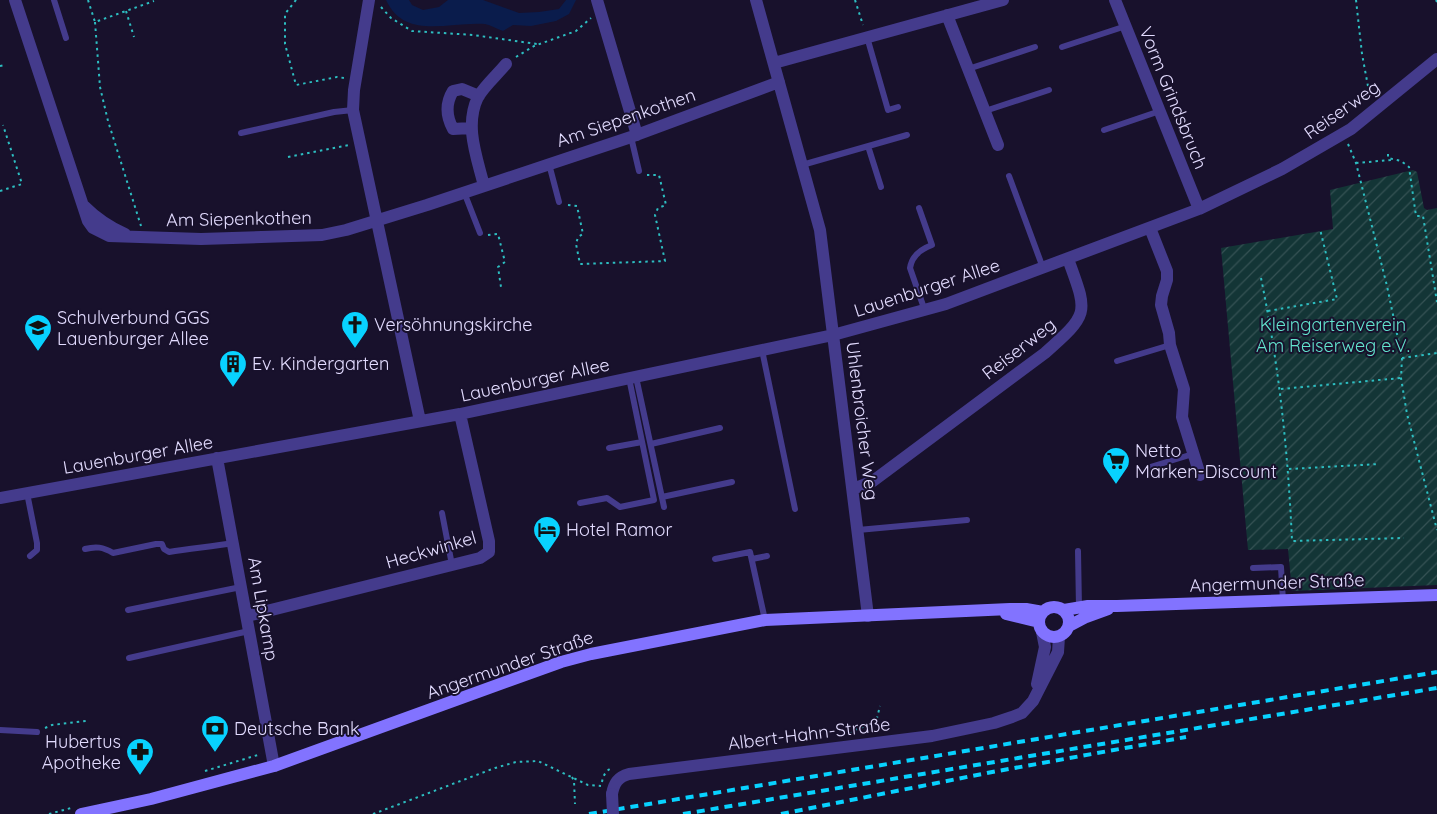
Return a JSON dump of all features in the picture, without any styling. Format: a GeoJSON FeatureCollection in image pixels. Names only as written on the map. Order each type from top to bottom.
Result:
{"type":"FeatureCollection","features":[{"type":"Feature","properties":{"kind":"main road","name":"Angermunder Straße"},"geometry":{"type":"LineString","coordinates":[[1041,622],[1053,606],[1064,610],[1088,606],[1437,595]]}},
{"type":"Feature","properties":{"kind":"main road","name":"Angermunder Straße"},"geometry":{"type":"LineString","coordinates":[[81,814],[151,799],[274,766],[575,658],[674,636],[765,620],[992,610],[1041,622],[1050,637],[1059,637],[1065,633],[1069,626],[1086,617],[1118,606]]}},
{"type":"Feature","properties":{"kind":"main road"},"geometry":{"type":"LineString","coordinates":[[1064,610],[1069,618],[1069,626]]}},
{"type":"Feature","properties":{"kind":"street","name":"Am Siepenkothen"},"geometry":{"type":"LineString","coordinates":[[15,0],[81,202],[100,221],[112,229],[131,237],[201,239],[322,235],[377,221],[634,136],[779,82]]}},
{"type":"Feature","properties":{"kind":"street","name":"Uhlenbroicher Weg"},"geometry":{"type":"LineString","coordinates":[[756,0],[820,230],[868,616]]}},
{"type":"Feature","properties":{"kind":"street"},"geometry":{"type":"LineString","coordinates":[[774,63],[1002,0]]}},
{"type":"Feature","properties":{"kind":"street","name":"Vorm Grindsbruch"},"geometry":{"type":"LineString","coordinates":[[1115,0],[1199,209]]}},
{"type":"Feature","properties":{"kind":"street"},"geometry":{"type":"LineString","coordinates":[[369,1],[353,110],[420,421]]}},
{"type":"Feature","properties":{"kind":"street"},"geometry":{"type":"LineString","coordinates":[[598,3],[634,136]]}},
{"type":"Feature","properties":{"kind":"street"},"geometry":{"type":"LineString","coordinates":[[947,15],[998,145]]}},
{"type":"Feature","properties":{"kind":"street","name":"Reiserweg"},"geometry":{"type":"LineString","coordinates":[[853,489],[873,481],[1045,353],[1079,321],[1082,297],[1068,259],[1199,209],[1282,169],[1344,134],[1437,59]]}},
{"type":"Feature","properties":{"kind":"street"},"geometry":{"type":"LineString","coordinates":[[484,186],[471,128],[475,105],[479,96],[506,64]]}},
{"type":"Feature","properties":{"kind":"street"},"geometry":{"type":"LineString","coordinates":[[471,128],[453,129],[449,122],[448,100],[453,91],[462,89],[479,96]]}},
{"type":"Feature","properties":{"kind":"street"},"geometry":{"type":"LineString","coordinates":[[1150,228],[1167,271],[1167,280],[1161,305],[1169,333],[1170,345],[1184,389],[1182,417],[1200,475]]}},
{"type":"Feature","properties":{"kind":"street","name":"Lauenburger Allee"},"geometry":{"type":"LineString","coordinates":[[0,498],[460,414],[833,335],[925,311],[1068,259]]}},
{"type":"Feature","properties":{"kind":"street","name":"Heckwinkel"},"geometry":{"type":"LineString","coordinates":[[247,616],[480,558],[489,552],[489,541],[460,414]]}},
{"type":"Feature","properties":{"kind":"street","name":"Am Lipkamp"},"geometry":{"type":"LineString","coordinates":[[217,458],[274,766]]}},
{"type":"Feature","properties":{"kind":"street"},"geometry":{"type":"LineString","coordinates":[[1033,701],[1044,647],[1041,622]]}},
{"type":"Feature","properties":{"kind":"street","name":"Albert-Hahn-Straße"},"geometry":{"type":"LineString","coordinates":[[613,790],[617,780],[629,774],[932,736],[994,723],[1022,713],[1033,701],[1058,652],[1059,637]]}},
{"type":"Feature","properties":{"kind":"street"},"geometry":{"type":"LineString","coordinates":[[613,790],[613,814]]}},
{"type":"Feature","properties":{"kind":"lane"},"geometry":{"type":"LineString","coordinates":[[54,0],[66,38]]}},
{"type":"Feature","properties":{"kind":"lane"},"geometry":{"type":"LineString","coordinates":[[1062,47],[1126,26]]}},
{"type":"Feature","properties":{"kind":"lane"},"geometry":{"type":"LineString","coordinates":[[867,37],[888,110],[898,107]]}},
{"type":"Feature","properties":{"kind":"lane"},"geometry":{"type":"LineString","coordinates":[[968,69],[1035,47]]}},
{"type":"Feature","properties":{"kind":"lane"},"geometry":{"type":"LineString","coordinates":[[985,111],[1049,90]]}},
{"type":"Feature","properties":{"kind":"lane"},"geometry":{"type":"LineString","coordinates":[[241,133],[334,112],[353,110]]}},
{"type":"Feature","properties":{"kind":"lane"},"geometry":{"type":"LineString","coordinates":[[1104,130],[1160,111]]}},
{"type":"Feature","properties":{"kind":"lane"},"geometry":{"type":"LineString","coordinates":[[802,165],[907,135]]}},
{"type":"Feature","properties":{"kind":"lane"},"geometry":{"type":"LineString","coordinates":[[634,136],[640,171]]}},
{"type":"Feature","properties":{"kind":"lane"},"geometry":{"type":"LineString","coordinates":[[868,146],[881,187]]}},
{"type":"Feature","properties":{"kind":"lane"},"geometry":{"type":"LineString","coordinates":[[549,164],[559,202]]}},
{"type":"Feature","properties":{"kind":"lane"},"geometry":{"type":"LineString","coordinates":[[1009,176],[1043,268]]}},
{"type":"Feature","properties":{"kind":"lane"},"geometry":{"type":"LineString","coordinates":[[464,192],[480,233]]}},
{"type":"Feature","properties":{"kind":"lane"},"geometry":{"type":"LineString","coordinates":[[919,208],[932,245],[921,249],[911,262],[910,268],[925,311]]}},
{"type":"Feature","properties":{"kind":"lane"},"geometry":{"type":"LineString","coordinates":[[1117,361],[1170,345]]}},
{"type":"Feature","properties":{"kind":"lane"},"geometry":{"type":"LineString","coordinates":[[762,350],[795,509]]}},
{"type":"Feature","properties":{"kind":"lane"},"geometry":{"type":"LineString","coordinates":[[580,503],[607,498],[620,507],[654,500],[642,442],[633,377]]}},
{"type":"Feature","properties":{"kind":"lane"},"geometry":{"type":"LineString","coordinates":[[633,377],[651,444],[664,507]]}},
{"type":"Feature","properties":{"kind":"lane"},"geometry":{"type":"LineString","coordinates":[[651,444],[720,428]]}},
{"type":"Feature","properties":{"kind":"lane"},"geometry":{"type":"LineString","coordinates":[[609,448],[642,442]]}},
{"type":"Feature","properties":{"kind":"lane"},"geometry":{"type":"LineString","coordinates":[[1148,468],[1193,454]]}},
{"type":"Feature","properties":{"kind":"lane"},"geometry":{"type":"LineString","coordinates":[[662,497],[732,482]]}},
{"type":"Feature","properties":{"kind":"lane"},"geometry":{"type":"LineString","coordinates":[[27,493],[37,543],[37,550],[30,556]]}},
{"type":"Feature","properties":{"kind":"lane"},"geometry":{"type":"LineString","coordinates":[[442,513],[452,564]]}},
{"type":"Feature","properties":{"kind":"lane"},"geometry":{"type":"LineString","coordinates":[[858,530],[967,520]]}},
{"type":"Feature","properties":{"kind":"lane"},"geometry":{"type":"LineString","coordinates":[[85,549],[95,547],[106,549],[113,553],[162,544],[164,549],[169,552],[193,547],[204,548],[233,543]]}},
{"type":"Feature","properties":{"kind":"lane"},"geometry":{"type":"LineString","coordinates":[[1078,551],[1079,608]]}},
{"type":"Feature","properties":{"kind":"lane"},"geometry":{"type":"LineString","coordinates":[[715,559],[750,552],[765,620]]}},
{"type":"Feature","properties":{"kind":"lane"},"geometry":{"type":"LineString","coordinates":[[752,560],[767,556]]}},
{"type":"Feature","properties":{"kind":"lane"},"geometry":{"type":"LineString","coordinates":[[1252,568],[1282,567],[1283,601]]}},
{"type":"Feature","properties":{"kind":"lane"},"geometry":{"type":"LineString","coordinates":[[128,610],[241,587]]}},
{"type":"Feature","properties":{"kind":"lane"},"geometry":{"type":"LineString","coordinates":[[129,658],[249,631]]}},
{"type":"Feature","properties":{"kind":"lane"},"geometry":{"type":"LineString","coordinates":[[0,730],[37,732]]}},
{"type":"Feature","properties":{"kind":"path"},"geometry":{"type":"LineString","coordinates":[[88,0],[95,22],[100,87],[104,105],[144,237]]}},
{"type":"Feature","properties":{"kind":"path"},"geometry":{"type":"LineString","coordinates":[[146,0],[147,4]]}},
{"type":"Feature","properties":{"kind":"path"},"geometry":{"type":"LineString","coordinates":[[296,0],[285,14],[285,44],[296,85],[338,77],[356,80]]}},
{"type":"Feature","properties":{"kind":"path"},"geometry":{"type":"LineString","coordinates":[[855,0],[867,37]]}},
{"type":"Feature","properties":{"kind":"path"},"geometry":{"type":"LineString","coordinates":[[1356,0],[1362,54],[1373,112]]}},
{"type":"Feature","properties":{"kind":"path"},"geometry":{"type":"LineString","coordinates":[[95,22],[154,1]]}},
{"type":"Feature","properties":{"kind":"path"},"geometry":{"type":"LineString","coordinates":[[369,1],[378,4],[391,18],[412,30],[473,35],[537,44]]}},
{"type":"Feature","properties":{"kind":"path"},"geometry":{"type":"LineString","coordinates":[[506,64],[537,44],[576,31],[588,22],[598,3]]}},
{"type":"Feature","properties":{"kind":"path"},"geometry":{"type":"LineString","coordinates":[[126,11],[134,37]]}},
{"type":"Feature","properties":{"kind":"path"},"geometry":{"type":"LineString","coordinates":[[0,66],[5,64]]}},
{"type":"Feature","properties":{"kind":"path"},"geometry":{"type":"LineString","coordinates":[[0,191],[22,184],[3,125]]}},
{"type":"Feature","properties":{"kind":"path"},"geometry":{"type":"LineString","coordinates":[[1344,134],[1356,163],[1387,286],[1402,358],[1401,378],[1407,414],[1437,530]]}},
{"type":"Feature","properties":{"kind":"path"},"geometry":{"type":"LineString","coordinates":[[288,158],[360,142]]}},
{"type":"Feature","properties":{"kind":"path"},"geometry":{"type":"LineString","coordinates":[[1388,154],[1388,158],[1391,160]]}},
{"type":"Feature","properties":{"kind":"path"},"geometry":{"type":"LineString","coordinates":[[1356,163],[1391,160],[1401,161],[1409,167],[1416,216],[1423,216],[1437,302]]}},
{"type":"Feature","properties":{"kind":"path"},"geometry":{"type":"LineString","coordinates":[[559,202],[577,206],[583,234],[578,237],[576,244],[580,264],[665,261],[655,215],[658,208],[666,205],[660,175],[646,175],[640,171]]}},
{"type":"Feature","properties":{"kind":"path"},"geometry":{"type":"LineString","coordinates":[[1267,311],[1337,300],[1320,229]]}},
{"type":"Feature","properties":{"kind":"path"},"geometry":{"type":"LineString","coordinates":[[480,233],[486,235],[498,234],[505,262],[498,267],[501,287]]}},
{"type":"Feature","properties":{"kind":"path"},"geometry":{"type":"LineString","coordinates":[[1261,278],[1280,389],[1289,469],[1292,541],[1404,538]]}},
{"type":"Feature","properties":{"kind":"path"},"geometry":{"type":"LineString","coordinates":[[1402,358],[1437,353]]}},
{"type":"Feature","properties":{"kind":"path"},"geometry":{"type":"LineString","coordinates":[[1280,389],[1401,378]]}},
{"type":"Feature","properties":{"kind":"path"},"geometry":{"type":"LineString","coordinates":[[1289,469],[1379,464]]}},
{"type":"Feature","properties":{"kind":"path"},"geometry":{"type":"LineString","coordinates":[[840,748],[852,731],[876,722],[880,706]]}},
{"type":"Feature","properties":{"kind":"path"},"geometry":{"type":"LineString","coordinates":[[37,732],[52,725],[86,721]]}},
{"type":"Feature","properties":{"kind":"path"},"geometry":{"type":"LineString","coordinates":[[373,814],[495,768],[516,762],[538,761],[588,785],[613,790]]}},
{"type":"Feature","properties":{"kind":"path"},"geometry":{"type":"LineString","coordinates":[[572,777],[574,781],[575,804]]}},
{"type":"Feature","properties":{"kind":"green space","name":"Kleingartenverein Am Reiserweg e.V."},"geometry":{"type":"Polygon","coordinates":[[[1413,170],[1417,172],[1424,208],[1427,210],[1437,208],[1437,585],[1292,591],[1288,549],[1248,550],[1221,248],[1333,229],[1330,190],[1413,170]]]}},
{"type":"Feature","properties":{"kind":"water"},"geometry":{"type":"Polygon","coordinates":[[[386,0],[409,0],[412,5],[423,10],[439,7],[448,0],[483,0],[519,13],[559,9],[566,0],[576,0],[569,14],[556,21],[531,26],[513,25],[503,31],[485,24],[416,25],[405,21],[394,13],[386,0]]]}},
{"type":"Feature","properties":{"kind":"railway"},"geometry":{"type":"LineString","coordinates":[[589,814],[1437,672]]}},
{"type":"Feature","properties":{"kind":"railway"},"geometry":{"type":"LineString","coordinates":[[683,814],[1437,688]]}},
{"type":"Feature","properties":{"kind":"railway"},"geometry":{"type":"LineString","coordinates":[[781,814],[987,773],[1186,737]]}},
{"type":"Feature","properties":{"kind":"place","name":"Versöhnungskirche"},"geometry":{"type":"Point","coordinates":[355,349]}},
{"type":"Feature","properties":{"kind":"place","name":"Schulverbund GGS Lauenburger Allee"},"geometry":{"type":"Point","coordinates":[38,352]}},
{"type":"Feature","properties":{"kind":"place","name":"Ev. Kindergarten"},"geometry":{"type":"Point","coordinates":[233,388]}},
{"type":"Feature","properties":{"kind":"place","name":"Netto Marken-Discount"},"geometry":{"type":"Point","coordinates":[1116,485]}},
{"type":"Feature","properties":{"kind":"place","name":"Hotel Ramor"},"geometry":{"type":"Point","coordinates":[547,554]}},
{"type":"Feature","properties":{"kind":"place","name":"Deutsche Bank"},"geometry":{"type":"Point","coordinates":[215,753]}},
{"type":"Feature","properties":{"kind":"place","name":"Hubertus Apotheke"},"geometry":{"type":"Point","coordinates":[140,776]}}]}
